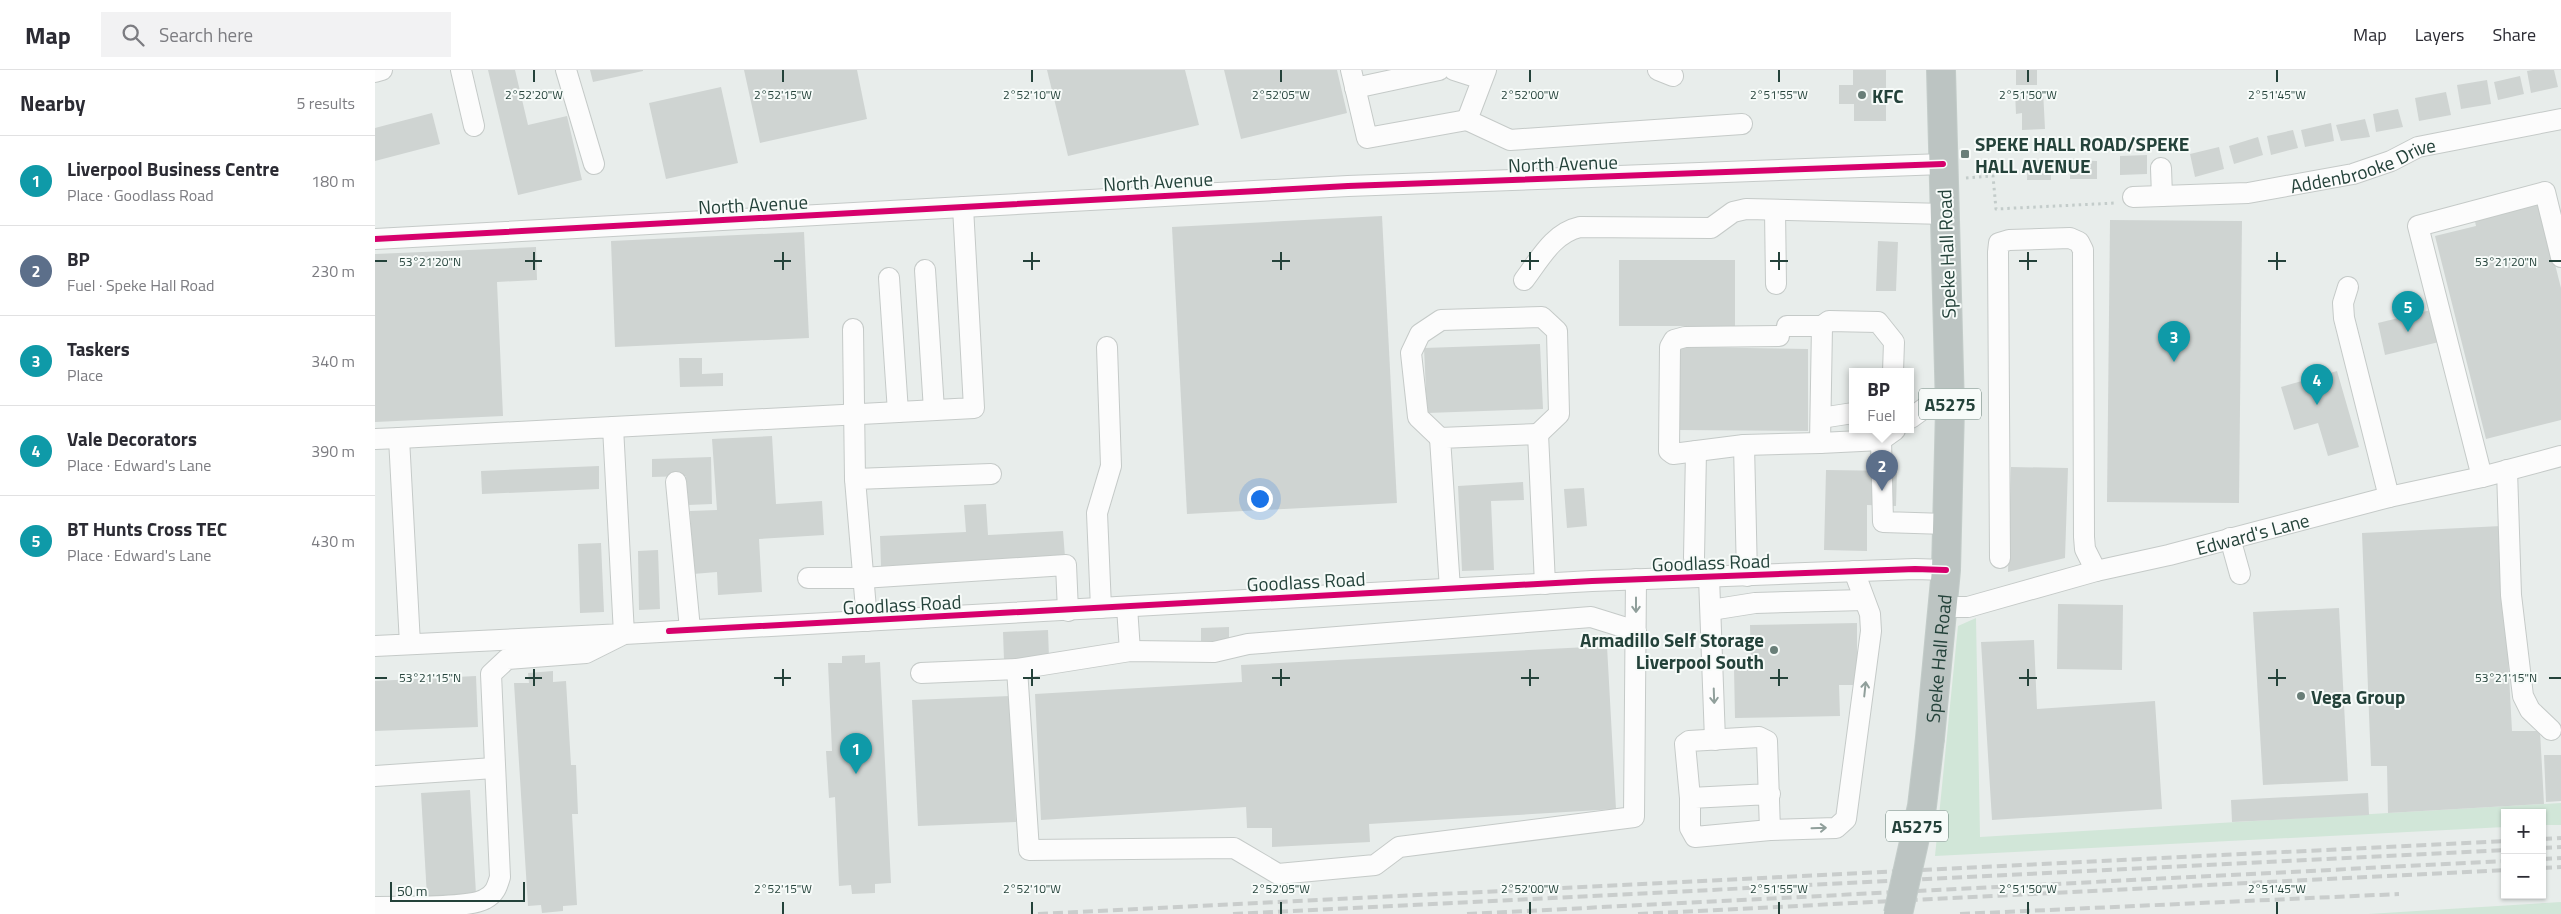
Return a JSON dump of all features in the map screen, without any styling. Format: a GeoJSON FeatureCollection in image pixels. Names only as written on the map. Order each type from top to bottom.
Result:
{"type":"FeatureCollection","features":[{"type":"Feature","properties":{"kind":"highway","name":"Speke Hall Road"},"geometry":{"type":"LineString","coordinates":[[1898,914],[1922,806],[1946,570],[1950,408],[1941,70]]}},
{"type":"Feature","properties":{"kind":"street"},"geometry":{"type":"LineString","coordinates":[[375,72],[382,70]]}},
{"type":"Feature","properties":{"kind":"street"},"geometry":{"type":"LineString","coordinates":[[461,70],[475,126]]}},
{"type":"Feature","properties":{"kind":"street"},"geometry":{"type":"LineString","coordinates":[[566,70],[594,164]]}},
{"type":"Feature","properties":{"kind":"street"},"geometry":{"type":"LineString","coordinates":[[1439,70],[1353,79],[1367,138],[1467,120],[1509,140],[1742,124]]}},
{"type":"Feature","properties":{"kind":"street"},"geometry":{"type":"LineString","coordinates":[[1454,70],[1484,75],[1467,120]]}},
{"type":"Feature","properties":{"kind":"street","name":"Addenbrooke Drive"},"geometry":{"type":"LineString","coordinates":[[2133,197],[2248,193],[2353,174],[2391,161],[2418,147],[2561,119]]}},
{"type":"Feature","properties":{"kind":"street"},"geometry":{"type":"LineString","coordinates":[[2161,168],[2162,196]]}},
{"type":"Feature","properties":{"kind":"street","name":"North Avenue"},"geometry":{"type":"LineString","coordinates":[[375,239],[1348,186],[1943,172]]}},
{"type":"Feature","properties":{"kind":"street"},"geometry":{"type":"LineString","coordinates":[[2482,478],[2418,226],[2545,192],[2561,258]]}},
{"type":"Feature","properties":{"kind":"street"},"geometry":{"type":"LineString","coordinates":[[375,439],[973,408],[963,207]]}},
{"type":"Feature","properties":{"kind":"street"},"geometry":{"type":"LineString","coordinates":[[1524,280],[1555,239],[1566,230],[1580,227],[1711,228],[1733,212],[1747,209],[1945,214]]}},
{"type":"Feature","properties":{"kind":"street"},"geometry":{"type":"LineString","coordinates":[[1775,210],[1776,284]]}},
{"type":"Feature","properties":{"kind":"street"},"geometry":{"type":"LineString","coordinates":[[2000,558],[1999,243],[2009,240],[2070,238],[2079,242],[2083,250],[2084,537],[2085,549],[2096,571]]}},
{"type":"Feature","properties":{"kind":"street"},"geometry":{"type":"LineString","coordinates":[[925,270],[933,410]]}},
{"type":"Feature","properties":{"kind":"street"},"geometry":{"type":"LineString","coordinates":[[889,278],[898,412]]}},
{"type":"Feature","properties":{"kind":"street"},"geometry":{"type":"LineString","coordinates":[[2348,288],[2343,303],[2344,318],[2389,497]]}},
{"type":"Feature","properties":{"kind":"street"},"geometry":{"type":"LineString","coordinates":[[1440,438],[1538,434],[1559,414],[1557,331],[1542,317],[1441,320],[1420,334],[1411,353],[1417,417],[1440,438],[1450,589]]}},
{"type":"Feature","properties":{"kind":"street"},"geometry":{"type":"LineString","coordinates":[[1893,368],[1894,342],[1878,322],[1829,321],[1822,326],[1783,331],[1685,337],[1674,340],[1669,347],[1669,451],[1673,454],[1744,445],[1820,443],[1888,435],[1883,522],[1946,524]]}},
{"type":"Feature","properties":{"kind":"street"},"geometry":{"type":"LineString","coordinates":[[1820,443],[1822,326]]}},
{"type":"Feature","properties":{"kind":"street"},"geometry":{"type":"LineString","coordinates":[[853,329],[855,479],[867,621]]}},
{"type":"Feature","properties":{"kind":"street"},"geometry":{"type":"LineString","coordinates":[[1101,608],[1097,514],[1111,466],[1107,347]]}},
{"type":"Feature","properties":{"kind":"street"},"geometry":{"type":"LineString","coordinates":[[1914,416],[1926,407],[1950,408]]}},
{"type":"Feature","properties":{"kind":"street"},"geometry":{"type":"LineString","coordinates":[[1821,418],[1849,414]]}},
{"type":"Feature","properties":{"kind":"street"},"geometry":{"type":"LineString","coordinates":[[375,907],[463,904],[484,900],[496,890],[500,877],[491,674],[507,659],[586,653],[624,634],[613,427]]}},
{"type":"Feature","properties":{"kind":"street"},"geometry":{"type":"LineString","coordinates":[[1538,434],[1545,584]]}},
{"type":"Feature","properties":{"kind":"street"},"geometry":{"type":"LineString","coordinates":[[399,438],[410,644]]}},
{"type":"Feature","properties":{"kind":"street"},"geometry":{"type":"LineString","coordinates":[[1744,445],[1747,576]]}},
{"type":"Feature","properties":{"kind":"street"},"geometry":{"type":"LineString","coordinates":[[1694,558],[1695,451]]}},
{"type":"Feature","properties":{"kind":"street","name":"Edward's Lane"},"geometry":{"type":"LineString","coordinates":[[1943,607],[1967,607],[2096,571],[2389,497],[2482,478],[2561,456]]}},
{"type":"Feature","properties":{"kind":"street"},"geometry":{"type":"LineString","coordinates":[[2507,470],[2511,595],[2523,696],[2530,710],[2551,730]]}},
{"type":"Feature","properties":{"kind":"street"},"geometry":{"type":"LineString","coordinates":[[855,479],[991,474]]}},
{"type":"Feature","properties":{"kind":"street"},"geometry":{"type":"LineString","coordinates":[[676,482],[690,630]]}},
{"type":"Feature","properties":{"kind":"street"},"geometry":{"type":"LineString","coordinates":[[2230,538],[2240,574]]}},
{"type":"Feature","properties":{"kind":"street"},"geometry":{"type":"LineString","coordinates":[[808,578],[862,578],[1066,565],[1067,611]]}},
{"type":"Feature","properties":{"kind":"street","name":"Goodlass Road"},"geometry":{"type":"LineString","coordinates":[[375,646],[1067,611],[1636,579],[1854,571],[1946,570]]}},
{"type":"Feature","properties":{"kind":"street"},"geometry":{"type":"LineString","coordinates":[[1770,830],[1767,741],[1759,737],[1689,741],[1685,744],[1690,798],[1690,828],[1695,837],[1770,830],[1836,828],[1846,819],[1871,631],[1870,614],[1854,571]]}},
{"type":"Feature","properties":{"kind":"street"},"geometry":{"type":"LineString","coordinates":[[1709,577],[1715,740]]}},
{"type":"Feature","properties":{"kind":"street"},"geometry":{"type":"LineString","coordinates":[[1017,669],[1029,850],[1234,848],[1278,874],[1375,865],[1399,847],[1634,817],[1636,579]]}},
{"type":"Feature","properties":{"kind":"street"},"geometry":{"type":"LineString","coordinates":[[1711,610],[1755,603],[1864,600]]}},
{"type":"Feature","properties":{"kind":"street"},"geometry":{"type":"LineString","coordinates":[[1127,607],[1129,651]]}},
{"type":"Feature","properties":{"kind":"street"},"geometry":{"type":"LineString","coordinates":[[921,673],[1017,669],[1129,651],[1214,652],[1248,644],[1591,617],[1636,631]]}},
{"type":"Feature","properties":{"kind":"street"},"geometry":{"type":"LineString","coordinates":[[375,776],[494,768]]}},
{"type":"Feature","properties":{"kind":"street"},"geometry":{"type":"LineString","coordinates":[[1690,798],[1770,794]]}},
{"type":"Feature","properties":{"kind":"path"},"geometry":{"type":"LineString","coordinates":[[1943,172],[1993,176],[1996,209],[2129,202],[2133,197]]}},
{"type":"Feature","properties":{"kind":"green space"},"geometry":{"type":"Polygon","coordinates":[[[1976,618],[1980,837],[2561,803],[2561,825],[2546,825],[2546,809],[2501,809],[2501,827],[1935,856],[1958,626],[1976,618]]]}},
{"type":"Feature","properties":{"kind":"green space"},"geometry":{"type":"Polygon","coordinates":[[[2561,902],[2561,914],[2368,914],[2561,902]]]}},
{"type":"Feature","properties":{"kind":"building"},"geometry":{"type":"Polygon","coordinates":[[[488,70],[515,70],[528,125],[567,116],[582,180],[518,195],[488,70]]]}},
{"type":"Feature","properties":{"kind":"building"},"geometry":{"type":"Polygon","coordinates":[[[590,70],[643,70],[643,71],[593,82],[590,70]]]}},
{"type":"Feature","properties":{"kind":"building"},"geometry":{"type":"Polygon","coordinates":[[[744,70],[857,70],[867,119],[760,143],[744,70]]]}},
{"type":"Feature","properties":{"kind":"building"},"geometry":{"type":"Polygon","coordinates":[[[1047,70],[1185,70],[1199,125],[1068,156],[1047,70]]]}},
{"type":"Feature","properties":{"kind":"building"},"geometry":{"type":"Polygon","coordinates":[[[1224,70],[1337,70],[1347,113],[1241,139],[1224,70]]]}},
{"type":"Feature","properties":{"kind":"building","name":"KFC"},"geometry":{"type":"Polygon","coordinates":[[[1853,70],[1886,70],[1886,121],[1854,121],[1854,104],[1839,104],[1839,85],[1853,85],[1853,70]]]}},
{"type":"Feature","properties":{"kind":"building"},"geometry":{"type":"Polygon","coordinates":[[[2016,70],[2037,70],[2037,85],[2016,85],[2016,70]]]}},
{"type":"Feature","properties":{"kind":"building"},"geometry":{"type":"Polygon","coordinates":[[[2554,70],[2558,87],[2531,93],[2527,71],[2554,70]]]}},
{"type":"Feature","properties":{"kind":"building"},"geometry":{"type":"Polygon","coordinates":[[[2520,76],[2524,94],[2498,100],[2494,82],[2520,76]]]}},
{"type":"Feature","properties":{"kind":"building"},"geometry":{"type":"Polygon","coordinates":[[[2487,80],[2491,104],[2461,109],[2457,85],[2487,80]]]}},
{"type":"Feature","properties":{"kind":"building"},"geometry":{"type":"Polygon","coordinates":[[[721,87],[738,163],[666,179],[649,103],[721,87]]]}},
{"type":"Feature","properties":{"kind":"building"},"geometry":{"type":"Polygon","coordinates":[[[2043,90],[2045,129],[2022,130],[2022,113],[2016,114],[2015,91],[2043,90]]]}},
{"type":"Feature","properties":{"kind":"building"},"geometry":{"type":"Polygon","coordinates":[[[2446,92],[2451,115],[2419,121],[2415,98],[2446,92]]]}},
{"type":"Feature","properties":{"kind":"building"},"geometry":{"type":"Polygon","coordinates":[[[2398,109],[2403,127],[2376,132],[2373,114],[2398,109]]]}},
{"type":"Feature","properties":{"kind":"building"},"geometry":{"type":"Polygon","coordinates":[[[432,113],[440,144],[375,161],[375,128],[432,113]]]}},
{"type":"Feature","properties":{"kind":"building"},"geometry":{"type":"Polygon","coordinates":[[[2365,119],[2370,137],[2341,141],[2336,125],[2365,119]]]}},
{"type":"Feature","properties":{"kind":"building"},"geometry":{"type":"Polygon","coordinates":[[[2331,123],[2334,141],[2305,147],[2301,130],[2331,123]]]}},
{"type":"Feature","properties":{"kind":"building"},"geometry":{"type":"Polygon","coordinates":[[[2293,130],[2298,148],[2271,155],[2267,136],[2293,130]]]}},
{"type":"Feature","properties":{"kind":"building"},"geometry":{"type":"Polygon","coordinates":[[[2258,137],[2263,155],[2234,164],[2229,146],[2258,137]]]}},
{"type":"Feature","properties":{"kind":"building"},"geometry":{"type":"Polygon","coordinates":[[[2219,147],[2224,169],[2195,177],[2190,154],[2219,147]]]}},
{"type":"Feature","properties":{"kind":"building"},"geometry":{"type":"Polygon","coordinates":[[[2147,155],[2147,174],[2120,175],[2120,156],[2147,155]]]}},
{"type":"Feature","properties":{"kind":"building"},"geometry":{"type":"Polygon","coordinates":[[[2028,160],[2051,160],[2051,180],[2027,180],[2028,160]]]}},
{"type":"Feature","properties":{"kind":"building"},"geometry":{"type":"Polygon","coordinates":[[[2070,160],[2097,161],[2097,179],[2070,179],[2070,160]]]}},
{"type":"Feature","properties":{"kind":"building"},"geometry":{"type":"Polygon","coordinates":[[[2539,201],[2561,288],[2561,420],[2486,439],[2435,236],[2476,226],[2474,217],[2539,201]]]}},
{"type":"Feature","properties":{"kind":"building"},"geometry":{"type":"Polygon","coordinates":[[[1382,216],[1397,503],[1187,514],[1172,227],[1382,216]]]}},
{"type":"Feature","properties":{"kind":"building"},"geometry":{"type":"Polygon","coordinates":[[[2110,220],[2242,221],[2239,503],[2107,502],[2110,220]]]}},
{"type":"Feature","properties":{"kind":"building"},"geometry":{"type":"Polygon","coordinates":[[[804,232],[809,338],[615,347],[611,241],[804,232]]]}},
{"type":"Feature","properties":{"kind":"building"},"geometry":{"type":"Polygon","coordinates":[[[1878,241],[1898,242],[1896,291],[1876,291],[1878,241]]]}},
{"type":"Feature","properties":{"kind":"building"},"geometry":{"type":"Polygon","coordinates":[[[536,247],[537,280],[497,282],[503,416],[375,422],[375,254],[536,247]]]}},
{"type":"Feature","properties":{"kind":"building"},"geometry":{"type":"Polygon","coordinates":[[[1619,260],[1735,260],[1735,326],[1619,326],[1619,260]]]}},
{"type":"Feature","properties":{"kind":"building"},"geometry":{"type":"Polygon","coordinates":[[[2431,310],[2439,342],[2385,355],[2378,323],[2431,310]]]}},
{"type":"Feature","properties":{"kind":"building"},"geometry":{"type":"Polygon","coordinates":[[[1540,344],[1543,409],[1427,413],[1424,348],[1540,344]]]}},
{"type":"Feature","properties":{"kind":"building"},"geometry":{"type":"Polygon","coordinates":[[[1678,347],[1808,349],[1808,431],[1677,430],[1678,347]]]}},
{"type":"Feature","properties":{"kind":"building"},"geometry":{"type":"Polygon","coordinates":[[[679,358],[702,358],[702,374],[723,373],[723,386],[680,387],[679,358]]]}},
{"type":"Feature","properties":{"kind":"building"},"geometry":{"type":"Polygon","coordinates":[[[2337,371],[2359,447],[2328,456],[2318,423],[2294,430],[2281,387],[2337,371]]]}},
{"type":"Feature","properties":{"kind":"building"},"geometry":{"type":"Polygon","coordinates":[[[772,436],[776,504],[822,501],[824,535],[759,539],[762,592],[718,595],[717,572],[693,574],[690,511],[717,510],[712,439],[772,436]]]}},
{"type":"Feature","properties":{"kind":"building"},"geometry":{"type":"Polygon","coordinates":[[[711,457],[712,504],[688,505],[686,476],[652,477],[652,459],[711,457]]]}},
{"type":"Feature","properties":{"kind":"building"},"geometry":{"type":"Polygon","coordinates":[[[599,466],[599,489],[482,494],[481,471],[599,466]]]}},
{"type":"Feature","properties":{"kind":"building"},"geometry":{"type":"Polygon","coordinates":[[[2011,467],[2068,468],[2065,558],[2008,572],[2011,467]]]}},
{"type":"Feature","properties":{"kind":"building"},"geometry":{"type":"Polygon","coordinates":[[[1826,470],[1897,471],[1896,506],[1867,505],[1867,551],[1824,550],[1826,470]]]}},
{"type":"Feature","properties":{"kind":"building"},"geometry":{"type":"Polygon","coordinates":[[[1523,482],[1524,500],[1491,501],[1494,570],[1462,571],[1458,486],[1523,482]]]}},
{"type":"Feature","properties":{"kind":"building"},"geometry":{"type":"Polygon","coordinates":[[[1584,488],[1587,526],[1567,528],[1564,489],[1584,488]]]}},
{"type":"Feature","properties":{"kind":"building"},"geometry":{"type":"Polygon","coordinates":[[[986,504],[988,535],[1063,531],[1065,557],[881,566],[880,536],[966,532],[964,505],[986,504]]]}},
{"type":"Feature","properties":{"kind":"building"},"geometry":{"type":"Polygon","coordinates":[[[2501,526],[2512,731],[2540,731],[2544,804],[2388,813],[2387,766],[2371,766],[2362,533],[2501,526]]]}},
{"type":"Feature","properties":{"kind":"building"},"geometry":{"type":"Polygon","coordinates":[[[601,543],[604,612],[580,613],[578,544],[601,543]]]}},
{"type":"Feature","properties":{"kind":"building"},"geometry":{"type":"Polygon","coordinates":[[[658,550],[660,609],[639,610],[638,551],[658,550]]]}},
{"type":"Feature","properties":{"kind":"building"},"geometry":{"type":"Polygon","coordinates":[[[2058,604],[2123,605],[2122,670],[2057,669],[2058,604]]]}},
{"type":"Feature","properties":{"kind":"building","name":"Vega Group"},"geometry":{"type":"Polygon","coordinates":[[[2339,608],[2348,781],[2263,785],[2253,612],[2339,608]]]}},
{"type":"Feature","properties":{"kind":"building"},"geometry":{"type":"Polygon","coordinates":[[[1857,623],[1857,685],[1839,685],[1840,716],[1735,718],[1734,668],[1751,668],[1750,625],[1857,623]]]}},
{"type":"Feature","properties":{"kind":"building"},"geometry":{"type":"Polygon","coordinates":[[[1229,627],[1229,645],[1201,646],[1201,628],[1229,627]]]}},
{"type":"Feature","properties":{"kind":"building"},"geometry":{"type":"Polygon","coordinates":[[[1048,630],[1049,658],[1004,660],[1003,632],[1048,630]]]}},
{"type":"Feature","properties":{"kind":"building"},"geometry":{"type":"Polygon","coordinates":[[[2034,640],[2037,709],[2155,701],[2162,809],[1992,820],[1981,642],[2034,640]]]}},
{"type":"Feature","properties":{"kind":"building"},"geometry":{"type":"Polygon","coordinates":[[[1607,646],[1616,809],[1369,824],[1370,842],[1272,847],[1272,828],[1247,828],[1246,807],[1041,820],[1035,694],[1242,682],[1241,665],[1607,646]]]}},
{"type":"Feature","properties":{"kind":"building"},"geometry":{"type":"Polygon","coordinates":[[[865,655],[865,663],[880,662],[891,883],[875,884],[875,893],[852,894],[851,885],[839,886],[835,797],[829,798],[826,751],[832,751],[828,663],[842,663],[842,656],[865,655]]]}},
{"type":"Feature","properties":{"kind":"building"},"geometry":{"type":"Polygon","coordinates":[[[553,671],[553,682],[566,681],[571,765],[576,765],[578,814],[572,814],[577,905],[563,906],[563,911],[542,913],[541,905],[528,906],[514,683],[529,683],[528,673],[553,671]]]}},
{"type":"Feature","properties":{"kind":"building"},"geometry":{"type":"Polygon","coordinates":[[[476,676],[478,727],[375,731],[375,681],[476,676]]]}},
{"type":"Feature","properties":{"kind":"building"},"geometry":{"type":"Polygon","coordinates":[[[1010,696],[1016,822],[918,826],[912,700],[1010,696]]]}},
{"type":"Feature","properties":{"kind":"building"},"geometry":{"type":"Polygon","coordinates":[[[2544,755],[2561,755],[2561,801],[2546,802],[2544,755]]]}},
{"type":"Feature","properties":{"kind":"building"},"geometry":{"type":"Polygon","coordinates":[[[470,790],[476,894],[427,897],[421,793],[470,790]]]}},
{"type":"Feature","properties":{"kind":"building"},"geometry":{"type":"Polygon","coordinates":[[[2368,793],[2369,815],[2232,822],[2231,800],[2368,793]]]}},
{"type":"Feature","properties":{"kind":"railway"},"geometry":{"type":"LineString","coordinates":[[2546,839],[2561,838]]}},
{"type":"Feature","properties":{"kind":"railway"},"geometry":{"type":"LineString","coordinates":[[1038,914],[2501,841]]}},
{"type":"Feature","properties":{"kind":"railway"},"geometry":{"type":"LineString","coordinates":[[2546,848],[2561,847]]}},
{"type":"Feature","properties":{"kind":"railway"},"geometry":{"type":"LineString","coordinates":[[1233,914],[2501,850]]}},
{"type":"Feature","properties":{"kind":"railway"},"geometry":{"type":"LineString","coordinates":[[2546,859],[2561,858]]}},
{"type":"Feature","properties":{"kind":"railway"},"geometry":{"type":"LineString","coordinates":[[1467,914],[2501,861]]}},
{"type":"Feature","properties":{"kind":"railway"},"geometry":{"type":"LineString","coordinates":[[2546,868],[2561,867]]}},
{"type":"Feature","properties":{"kind":"railway"},"geometry":{"type":"LineString","coordinates":[[1638,914],[2501,870]]}},
{"type":"Feature","properties":{"kind":"railway"},"geometry":{"type":"LineString","coordinates":[[1960,914],[2399,894]]}},
{"type":"Feature","properties":{"kind":"cycle path"},"geometry":{"type":"LineString","coordinates":[[375,239],[1348,186],[1943,164]]}},
{"type":"Feature","properties":{"kind":"cycle path"},"geometry":{"type":"LineString","coordinates":[[669,631],[1592,581],[1915,569],[1946,570]]}},
{"type":"Feature","properties":{"kind":"place","name":"KFC"},"geometry":{"type":"Point","coordinates":[1862,95]}},
{"type":"Feature","properties":{"kind":"place","name":"SPEKE HALL ROAD/SPEKE HALL AVENUE"},"geometry":{"type":"Point","coordinates":[1965,154]}},
{"type":"Feature","properties":{"kind":"place","name":"BT Hunts Cross TEC"},"geometry":{"type":"Point","coordinates":[2408,332]}},
{"type":"Feature","properties":{"kind":"place","name":"Taskers"},"geometry":{"type":"Point","coordinates":[2174,362]}},
{"type":"Feature","properties":{"kind":"place","name":"Vale Decorators"},"geometry":{"type":"Point","coordinates":[2317,405]}},
{"type":"Feature","properties":{"kind":"place","name":"BP"},"geometry":{"type":"Point","coordinates":[1882,491]}},
{"type":"Feature","properties":{"kind":"place","name":"Armadillo Self Storage Liverpool South"},"geometry":{"type":"Point","coordinates":[1774,650]}},
{"type":"Feature","properties":{"kind":"place","name":"Vega Group"},"geometry":{"type":"Point","coordinates":[2301,696]}},
{"type":"Feature","properties":{"kind":"place","name":"Liverpool Business Centre"},"geometry":{"type":"Point","coordinates":[856,774]}}]}
